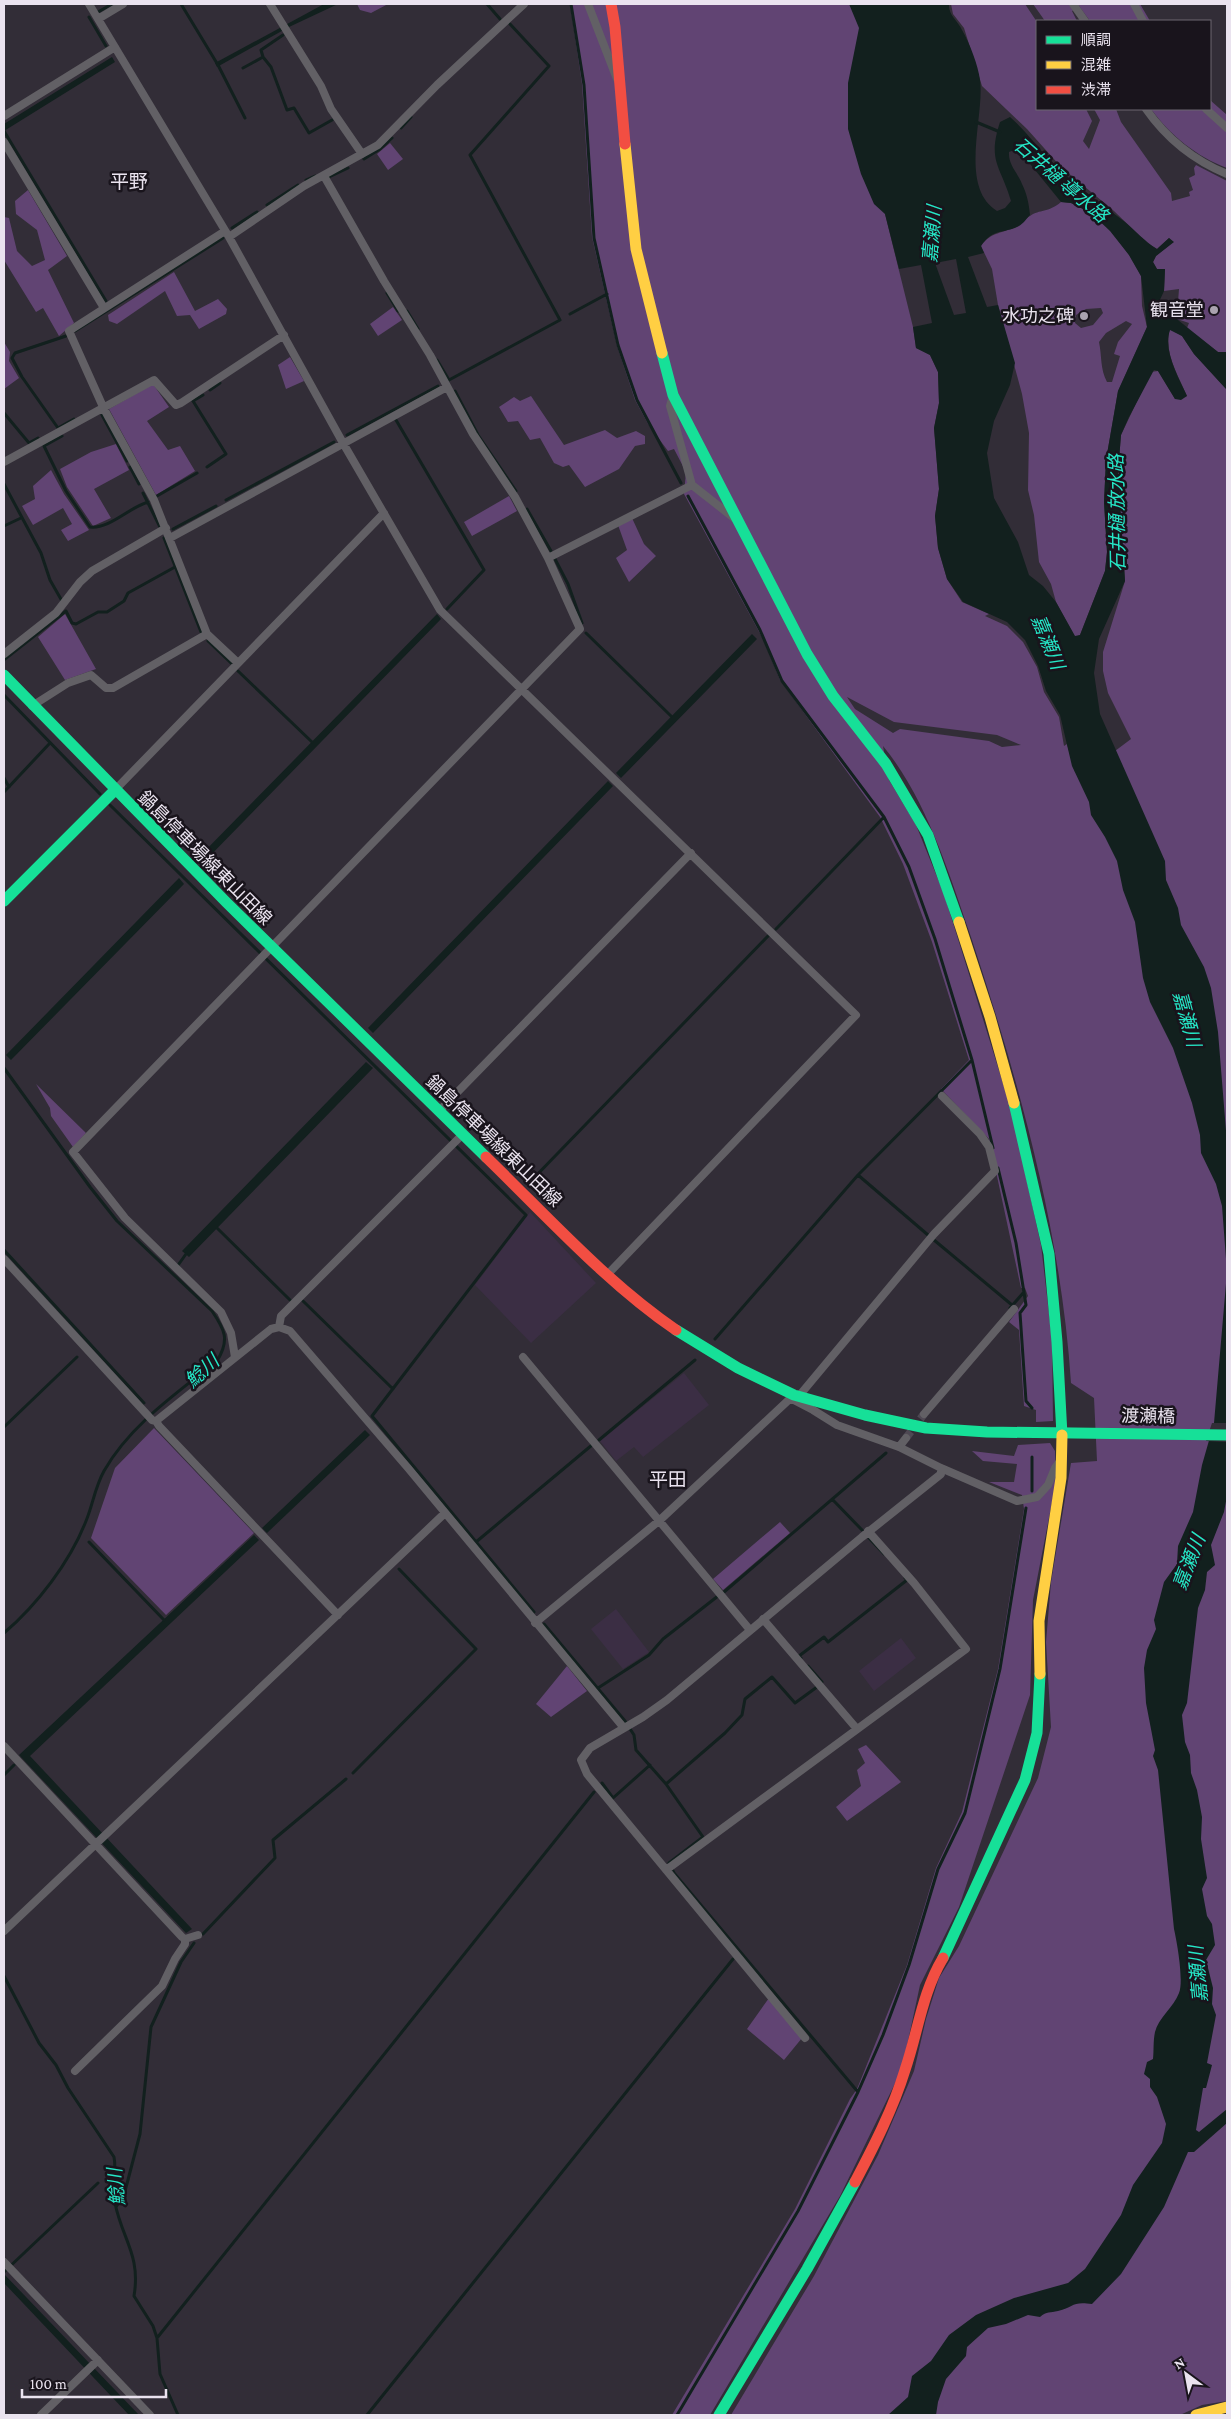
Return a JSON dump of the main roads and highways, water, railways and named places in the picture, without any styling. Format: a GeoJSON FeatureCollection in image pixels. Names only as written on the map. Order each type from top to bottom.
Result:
{"type":"FeatureCollection","features":[{"type":"Feature","properties":{"kind":"water"},"geometry":{"type":"Polygon","coordinates":[[[324,4],[338,4],[289,27],[217,67],[215,63],[324,4]]]}},
{"type":"Feature","properties":{"kind":"water"},"geometry":{"type":"Polygon","coordinates":[[[849,4],[949,4],[952,15],[971,48],[979,74],[981,95],[976,168],[979,185],[985,200],[997,211],[1005,208],[1011,201],[995,155],[996,135],[1000,122],[1010,117],[1065,175],[1125,222],[1148,243],[1157,249],[1169,238],[1174,242],[1156,256],[1153,262],[1157,269],[1165,269],[1164,291],[1158,304],[1218,352],[1227,352],[1227,390],[1194,354],[1182,336],[1170,330],[1168,346],[1170,355],[1187,396],[1181,400],[1175,399],[1158,371],[1154,370],[1121,435],[1118,472],[1125,581],[1099,639],[1094,673],[1100,714],[1165,861],[1166,880],[1178,908],[1181,925],[1204,967],[1211,988],[1218,1032],[1227,1143],[1227,1272],[1222,1206],[1216,1184],[1201,1153],[1200,1135],[1192,1103],[1173,1048],[1150,1002],[1143,978],[1135,922],[1123,890],[1117,861],[1091,815],[1089,802],[1072,766],[1060,715],[1046,691],[1038,666],[1025,640],[1007,622],[963,602],[947,579],[938,548],[935,516],[939,489],[934,428],[939,403],[938,372],[930,355],[916,348],[913,327],[932,323],[921,265],[899,269],[885,214],[874,204],[861,174],[848,129],[848,83],[859,28],[849,4]],[[1014,150],[1009,152],[1009,157],[1025,192],[1030,215],[1019,226],[994,234],[985,240],[981,246],[984,253],[968,257],[987,307],[998,305],[1015,363],[1010,385],[994,421],[987,453],[994,498],[1018,542],[1029,575],[1043,586],[1056,602],[1075,636],[1080,635],[1105,571],[1107,552],[1104,502],[1106,460],[1118,391],[1147,327],[1141,276],[1129,255],[1110,231],[1091,213],[1071,203],[1061,202],[1022,154],[1014,150]],[[956,259],[935,263],[954,315],[966,313],[956,259]]]}},
{"type":"Feature","properties":{"kind":"water"},"geometry":{"type":"Polygon","coordinates":[[[112,57],[115,62],[4,131],[4,124],[112,57]]]}},
{"type":"Feature","properties":{"kind":"water"},"geometry":{"type":"Polygon","coordinates":[[[437,614],[441,619],[203,863],[198,858],[437,614]]]}},
{"type":"Feature","properties":{"kind":"water"},"geometry":{"type":"Polygon","coordinates":[[[752,634],[757,639],[621,778],[616,773],[752,634]]]}},
{"type":"Feature","properties":{"kind":"water"},"geometry":{"type":"Polygon","coordinates":[[[608,781],[613,786],[373,1033],[368,1028],[608,781]]]}},
{"type":"Feature","properties":{"kind":"water"},"geometry":{"type":"Polygon","coordinates":[[[179,878],[184,884],[11,1060],[6,1055],[179,878]]]}},
{"type":"Feature","properties":{"kind":"water"},"geometry":{"type":"Polygon","coordinates":[[[366,1062],[373,1068],[189,1257],[182,1251],[366,1062]]]}},
{"type":"Feature","properties":{"kind":"water","name":"嘉瀬川"},"geometry":{"type":"Polygon","coordinates":[[[1227,1272],[1227,1496],[1224,1512],[1211,1545],[1215,1565],[1207,1572],[1205,1590],[1198,1608],[1187,1703],[1182,1715],[1185,1742],[1190,1755],[1191,1773],[1197,1790],[1202,1817],[1201,1839],[1207,1878],[1202,1889],[1207,1916],[1212,1924],[1215,1945],[1206,1960],[1213,1988],[1212,2004],[1216,2015],[1207,2063],[1212,2065],[1206,2088],[1203,2088],[1196,2130],[1199,2132],[1227,2109],[1227,2123],[1194,2152],[1188,2152],[1164,2207],[1121,2274],[1092,2304],[1077,2304],[1040,2317],[1028,2315],[1006,2324],[988,2328],[967,2347],[966,2356],[946,2379],[938,2402],[936,2415],[888,2415],[908,2397],[912,2376],[931,2361],[949,2335],[976,2315],[1014,2298],[1068,2283],[1085,2269],[1121,2215],[1133,2185],[1162,2143],[1166,2124],[1157,2097],[1150,2087],[1150,2079],[1144,2074],[1147,2062],[1153,2059],[1154,2035],[1157,2027],[1177,1998],[1181,1980],[1158,1770],[1153,1756],[1155,1750],[1146,1703],[1144,1668],[1147,1650],[1156,1629],[1154,1620],[1164,1582],[1177,1564],[1178,1546],[1193,1512],[1202,1465],[1214,1423],[1227,1272]]]}},
{"type":"Feature","properties":{"kind":"water"},"geometry":{"type":"Polygon","coordinates":[[[365,1430],[370,1435],[267,1533],[262,1528],[365,1430]]]}},
{"type":"Feature","properties":{"kind":"water"},"geometry":{"type":"Polygon","coordinates":[[[254,1535],[259,1540],[30,1756],[192,1929],[186,1933],[19,1755],[254,1535]]]}},
{"type":"Feature","properties":{"kind":"water"},"geometry":{"type":"Polygon","coordinates":[[[4,2274],[139,2415],[129,2415],[4,2283],[4,2274]]]}},
{"type":"Feature","properties":{"kind":"waterway"},"geometry":{"type":"LineString","coordinates":[[98,12],[112,4]]}},
{"type":"Feature","properties":{"kind":"waterway"},"geometry":{"type":"LineString","coordinates":[[181,4],[218,65],[245,118]]}},
{"type":"Feature","properties":{"kind":"waterway"},"geometry":{"type":"LineString","coordinates":[[487,4],[500,19]]}},
{"type":"Feature","properties":{"kind":"waterway"},"geometry":{"type":"LineString","coordinates":[[571,4],[584,85],[594,238],[618,345],[637,400],[681,483]]}},
{"type":"Feature","properties":{"kind":"waterway"},"geometry":{"type":"LineString","coordinates":[[89,17],[106,46]]}},
{"type":"Feature","properties":{"kind":"waterway"},"geometry":{"type":"LineString","coordinates":[[437,360],[449,380],[560,320],[470,155],[549,66],[510,24]]}},
{"type":"Feature","properties":{"kind":"waterway"},"geometry":{"type":"LineString","coordinates":[[283,35],[261,50],[263,57],[271,67],[287,110],[294,108],[309,133],[332,120]]}},
{"type":"Feature","properties":{"kind":"waterway"},"geometry":{"type":"LineString","coordinates":[[243,68],[263,57]]}},
{"type":"Feature","properties":{"kind":"waterway"},"geometry":{"type":"LineString","coordinates":[[401,128],[411,117]]}},
{"type":"Feature","properties":{"kind":"waterway"},"geometry":{"type":"LineString","coordinates":[[976,122],[1000,132]]}},
{"type":"Feature","properties":{"kind":"waterway"},"geometry":{"type":"LineString","coordinates":[[4,131],[106,301]]}},
{"type":"Feature","properties":{"kind":"waterway"},"geometry":{"type":"LineString","coordinates":[[364,159],[380,149],[392,138]]}},
{"type":"Feature","properties":{"kind":"waterway"},"geometry":{"type":"LineString","coordinates":[[329,177],[348,168]]}},
{"type":"Feature","properties":{"kind":"waterway"},"geometry":{"type":"LineString","coordinates":[[306,180],[315,176]]}},
{"type":"Feature","properties":{"kind":"waterway"},"geometry":{"type":"LineString","coordinates":[[267,205],[298,185]]}},
{"type":"Feature","properties":{"kind":"waterway"},"geometry":{"type":"LineString","coordinates":[[232,228],[257,212]]}},
{"type":"Feature","properties":{"kind":"waterway"},"geometry":{"type":"LineString","coordinates":[[75,331],[223,238]]}},
{"type":"Feature","properties":{"kind":"waterway"},"geometry":{"type":"LineString","coordinates":[[387,293],[398,311]]}},
{"type":"Feature","properties":{"kind":"waterway"},"geometry":{"type":"LineString","coordinates":[[570,314],[607,294]]}},
{"type":"Feature","properties":{"kind":"waterway"},"geometry":{"type":"LineString","coordinates":[[407,311],[418,329]]}},
{"type":"Feature","properties":{"kind":"waterway"},"geometry":{"type":"LineString","coordinates":[[66,336],[15,353],[12,358],[22,377],[58,428],[74,419]]}},
{"type":"Feature","properties":{"kind":"waterway"},"geometry":{"type":"LineString","coordinates":[[210,390],[220,383]]}},
{"type":"Feature","properties":{"kind":"waterway"},"geometry":{"type":"LineString","coordinates":[[347,435],[438,386]]}},
{"type":"Feature","properties":{"kind":"waterway"},"geometry":{"type":"LineString","coordinates":[[455,391],[478,435],[516,491]]}},
{"type":"Feature","properties":{"kind":"waterway"},"geometry":{"type":"LineString","coordinates":[[203,395],[193,401],[226,454],[207,467]]}},
{"type":"Feature","properties":{"kind":"waterway"},"geometry":{"type":"LineString","coordinates":[[4,413],[29,443],[38,438]]}},
{"type":"Feature","properties":{"kind":"waterway"},"geometry":{"type":"LineString","coordinates":[[102,415],[127,461]]}},
{"type":"Feature","properties":{"kind":"waterway"},"geometry":{"type":"LineString","coordinates":[[396,420],[484,570],[447,609]]}},
{"type":"Feature","properties":{"kind":"waterway"},"geometry":{"type":"LineString","coordinates":[[62,436],[44,446],[66,491],[90,527],[97,527],[112,522],[148,502]]}},
{"type":"Feature","properties":{"kind":"waterway"},"geometry":{"type":"LineString","coordinates":[[226,500],[334,442]]}},
{"type":"Feature","properties":{"kind":"waterway"},"geometry":{"type":"LineString","coordinates":[[130,467],[139,484]]}},
{"type":"Feature","properties":{"kind":"waterway"},"geometry":{"type":"LineString","coordinates":[[157,496],[197,473]]}},
{"type":"Feature","properties":{"kind":"waterway"},"geometry":{"type":"LineString","coordinates":[[4,484],[41,553],[50,580],[62,601]]}},
{"type":"Feature","properties":{"kind":"waterway"},"geometry":{"type":"LineString","coordinates":[[143,493],[160,527]]}},
{"type":"Feature","properties":{"kind":"waterway"},"geometry":{"type":"LineString","coordinates":[[688,496],[760,630],[782,681],[884,817],[909,867],[935,939],[972,1060],[993,1148]]}},
{"type":"Feature","properties":{"kind":"waterway"},"geometry":{"type":"LineString","coordinates":[[173,529],[216,506]]}},
{"type":"Feature","properties":{"kind":"waterway"},"geometry":{"type":"LineString","coordinates":[[527,509],[551,551]]}},
{"type":"Feature","properties":{"kind":"waterway"},"geometry":{"type":"LineString","coordinates":[[4,526],[21,518]]}},
{"type":"Feature","properties":{"kind":"waterway"},"geometry":{"type":"LineString","coordinates":[[164,538],[201,632]]}},
{"type":"Feature","properties":{"kind":"waterway"},"geometry":{"type":"LineString","coordinates":[[555,559],[568,584],[582,623]]}},
{"type":"Feature","properties":{"kind":"waterway"},"geometry":{"type":"LineString","coordinates":[[5,659],[66,611],[72,623],[76,624],[98,612],[107,612],[124,601],[128,593],[175,567]]}},
{"type":"Feature","properties":{"kind":"waterway"},"geometry":{"type":"LineString","coordinates":[[586,633],[671,716]]}},
{"type":"Feature","properties":{"kind":"waterway"},"geometry":{"type":"LineString","coordinates":[[208,641],[231,663]]}},
{"type":"Feature","properties":{"kind":"waterway"},"geometry":{"type":"LineString","coordinates":[[238,671],[312,742]]}},
{"type":"Feature","properties":{"kind":"waterway"},"geometry":{"type":"LineString","coordinates":[[4,695],[100,794]]}},
{"type":"Feature","properties":{"kind":"waterway"},"geometry":{"type":"LineString","coordinates":[[4,792],[50,743]]}},
{"type":"Feature","properties":{"kind":"waterway"},"geometry":{"type":"LineString","coordinates":[[4,778],[9,787]]}},
{"type":"Feature","properties":{"kind":"waterway"},"geometry":{"type":"LineString","coordinates":[[110,805],[526,1215],[372,1416],[534,1612]]}},
{"type":"Feature","properties":{"kind":"waterway"},"geometry":{"type":"LineString","coordinates":[[776,929],[884,817]]}},
{"type":"Feature","properties":{"kind":"waterway"},"geometry":{"type":"LineString","coordinates":[[529,1183],[769,935]]}},
{"type":"Feature","properties":{"kind":"waterway"},"geometry":{"type":"LineString","coordinates":[[715,1339],[858,1175],[971,1061]]}},
{"type":"Feature","properties":{"kind":"waterway","name":"鯰川"},"geometry":{"type":"LineString","coordinates":[[4,1068],[90,1187],[117,1221],[212,1311],[223,1330],[225,1341],[217,1361],[155,1411],[115,1454],[101,1477],[79,1536],[62,1567],[40,1596],[4,1633]]}},
{"type":"Feature","properties":{"kind":"waterway"},"geometry":{"type":"LineString","coordinates":[[998,1168],[1016,1243],[1026,1305],[1020,1313],[1026,1401],[1032,1408]]}},
{"type":"Feature","properties":{"kind":"waterway"},"geometry":{"type":"LineString","coordinates":[[858,1175],[928,1235]]}},
{"type":"Feature","properties":{"kind":"waterway"},"geometry":{"type":"LineString","coordinates":[[217,1228],[290,1300]]}},
{"type":"Feature","properties":{"kind":"waterway"},"geometry":{"type":"LineString","coordinates":[[934,1240],[1012,1305]]}},
{"type":"Feature","properties":{"kind":"waterway"},"geometry":{"type":"LineString","coordinates":[[4,1250],[144,1403]]}},
{"type":"Feature","properties":{"kind":"waterway"},"geometry":{"type":"LineString","coordinates":[[176,1268],[186,1254]]}},
{"type":"Feature","properties":{"kind":"waterway"},"geometry":{"type":"LineString","coordinates":[[1010,1308],[1024,1292]]}},
{"type":"Feature","properties":{"kind":"waterway"},"geometry":{"type":"LineString","coordinates":[[303,1301],[393,1389]]}},
{"type":"Feature","properties":{"kind":"waterway"},"geometry":{"type":"LineString","coordinates":[[4,1427],[77,1357]]}},
{"type":"Feature","properties":{"kind":"waterway"},"geometry":{"type":"LineString","coordinates":[[599,1440],[695,1360]]}},
{"type":"Feature","properties":{"kind":"waterway"},"geometry":{"type":"LineString","coordinates":[[476,1542],[592,1445]]}},
{"type":"Feature","properties":{"kind":"waterway"},"geometry":{"type":"LineString","coordinates":[[724,1592],[886,1453]]}},
{"type":"Feature","properties":{"kind":"waterway"},"geometry":{"type":"LineString","coordinates":[[1032,1457],[1032,1491]]}},
{"type":"Feature","properties":{"kind":"waterway"},"geometry":{"type":"LineString","coordinates":[[832,1499],[862,1530]]}},
{"type":"Feature","properties":{"kind":"waterway"},"geometry":{"type":"LineString","coordinates":[[677,2415],[798,2211],[858,2092],[883,2035],[909,1965],[938,1869],[965,1813],[1000,1669],[1026,1508]]}},
{"type":"Feature","properties":{"kind":"waterway"},"geometry":{"type":"LineString","coordinates":[[869,1538],[884,1554]]}},
{"type":"Feature","properties":{"kind":"waterway"},"geometry":{"type":"LineString","coordinates":[[89,1542],[164,1620]]}},
{"type":"Feature","properties":{"kind":"waterway"},"geometry":{"type":"LineString","coordinates":[[353,1773],[476,1649],[399,1569]]}},
{"type":"Feature","properties":{"kind":"waterway"},"geometry":{"type":"LineString","coordinates":[[801,1658],[799,1656],[824,1637],[828,1642],[907,1580],[905,1578]]}},
{"type":"Feature","properties":{"kind":"waterway"},"geometry":{"type":"LineString","coordinates":[[598,1688],[649,1655],[663,1639],[718,1596]]}},
{"type":"Feature","properties":{"kind":"waterway"},"geometry":{"type":"LineString","coordinates":[[544,1624],[625,1721],[634,1735],[636,1750],[666,1784],[703,1837],[669,1863],[674,1873],[858,2092]]}},
{"type":"Feature","properties":{"kind":"waterway"},"geometry":{"type":"LineString","coordinates":[[808,1666],[822,1682]]}},
{"type":"Feature","properties":{"kind":"waterway"},"geometry":{"type":"LineString","coordinates":[[666,1784],[725,1733],[742,1715],[745,1699],[772,1677],[795,1703],[817,1687]]}},
{"type":"Feature","properties":{"kind":"waterway"},"geometry":{"type":"LineString","coordinates":[[4,1775],[14,1765]]}},
{"type":"Feature","properties":{"kind":"waterway"},"geometry":{"type":"LineString","coordinates":[[602,1783],[613,1798],[650,1765]]}},
{"type":"Feature","properties":{"kind":"waterway"},"geometry":{"type":"LineString","coordinates":[[203,1934],[275,1858],[273,1840],[346,1779]]}},
{"type":"Feature","properties":{"kind":"waterway"},"geometry":{"type":"LineString","coordinates":[[157,2338],[594,1792]]}},
{"type":"Feature","properties":{"kind":"waterway"},"geometry":{"type":"LineString","coordinates":[[116,2207],[124,2195],[140,2134],[151,2027],[181,1962],[194,1943]]}},
{"type":"Feature","properties":{"kind":"waterway"},"geometry":{"type":"LineString","coordinates":[[367,2415],[733,1959]]}},
{"type":"Feature","properties":{"kind":"waterway","name":"鯰川"},"geometry":{"type":"LineString","coordinates":[[4,1976],[39,2043],[56,2065],[68,2088],[114,2157],[115,2203],[133,2258],[135,2269],[134,2296],[153,2326],[157,2338],[160,2374],[178,2415]]}},
{"type":"Feature","properties":{"kind":"waterway"},"geometry":{"type":"LineString","coordinates":[[4,2272],[98,2183]]}},
{"type":"Feature","properties":{"kind":"tunnel"},"geometry":{"type":"LineString","coordinates":[[906,1438],[924,1414]]}},
{"type":"Feature","properties":{"kind":"place","name":"観音堂"},"geometry":{"type":"Point","coordinates":[1214,310]}},
{"type":"Feature","properties":{"kind":"place","name":"水功之碑"},"geometry":{"type":"Point","coordinates":[1084,316]}},
{"type":"Feature","properties":{"kind":"district","name":"平野"},"geometry":{"type":"Point","coordinates":[129,181]}},
{"type":"Feature","properties":{"kind":"district","name":"平田"},"geometry":{"type":"Point","coordinates":[668,1479]}},
{"type":"Feature","properties":{"kind":"water label","name":"石井樋 導水路"},"geometry":{"type":"Point","coordinates":[1061,180]}},
{"type":"Feature","properties":{"kind":"water label","name":"石井樋 放水路"},"geometry":{"type":"Point","coordinates":[1117,513]}}]}
